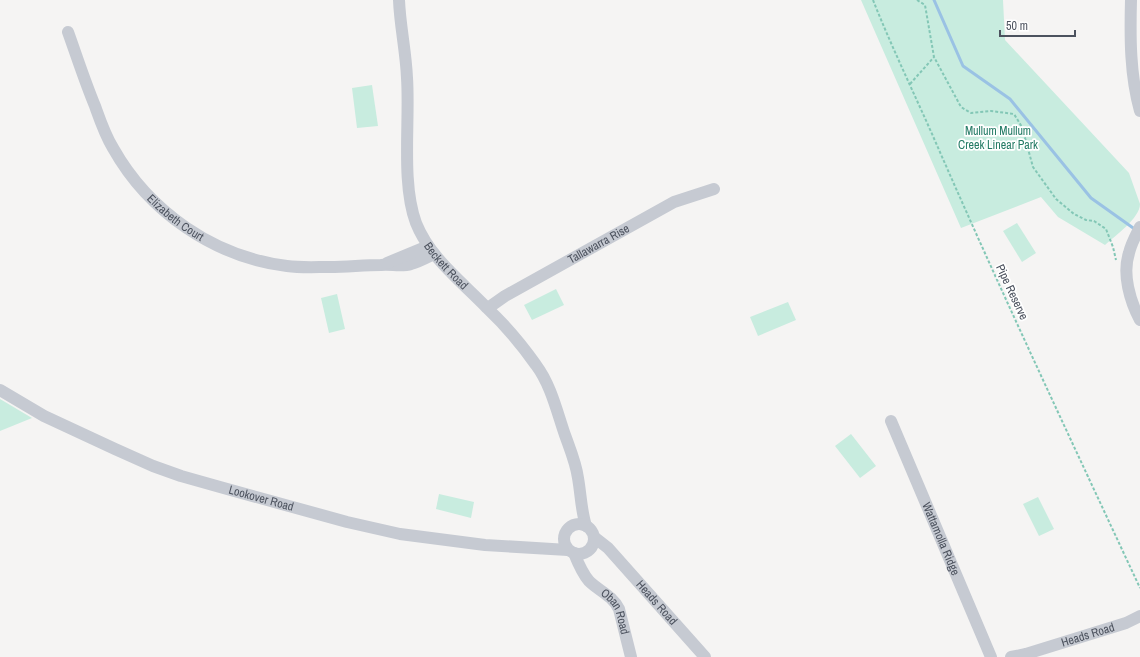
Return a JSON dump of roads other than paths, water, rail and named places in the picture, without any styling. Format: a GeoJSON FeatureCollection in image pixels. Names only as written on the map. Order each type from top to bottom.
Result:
{"type":"FeatureCollection","features":[{"type":"Feature","properties":{"kind":"street","name":"Beckett Road"},"geometry":{"type":"LineString","coordinates":[[399,0],[407,78],[410,198],[416,222],[431,250],[502,323],[537,366],[546,383],[574,461],[578,477],[580,525]]}},
{"type":"Feature","properties":{"kind":"street"},"geometry":{"type":"LineString","coordinates":[[1131,0],[1131,64],[1139,105]]}},
{"type":"Feature","properties":{"kind":"street","name":"Elizabeth Court"},"geometry":{"type":"LineString","coordinates":[[68,32],[102,126],[112,147],[125,168],[156,205],[187,229],[214,244],[250,258],[270,263],[305,267],[362,266],[382,264],[403,266],[411,264],[431,250]]}},
{"type":"Feature","properties":{"kind":"street","name":"Tallawarra Rise"},"geometry":{"type":"LineString","coordinates":[[488,308],[505,296],[674,202],[714,189]]}},
{"type":"Feature","properties":{"kind":"street"},"geometry":{"type":"LineString","coordinates":[[1140,227],[1129,252],[1127,262],[1127,274],[1132,303],[1140,320]]}},
{"type":"Feature","properties":{"kind":"street","name":"Lookover Road"},"geometry":{"type":"LineString","coordinates":[[0,390],[44,416],[77,432],[153,466],[180,476],[347,522],[400,534],[485,545],[540,547],[579,552]]}},
{"type":"Feature","properties":{"kind":"street","name":"Wattamolla Ridge"},"geometry":{"type":"LineString","coordinates":[[891,421],[991,657]]}},
{"type":"Feature","properties":{"kind":"street"},"geometry":{"type":"LineString","coordinates":[[579,552],[594,542],[594,537],[591,530],[580,525],[567,529],[563,538],[565,546],[579,552],[608,548]]}},
{"type":"Feature","properties":{"kind":"street","name":"Heads Road"},"geometry":{"type":"LineString","coordinates":[[594,537],[608,548],[705,657]]}},
{"type":"Feature","properties":{"kind":"street","name":"Lookover Road"},"geometry":{"type":"LineString","coordinates":[[540,547],[554,543],[563,538]]}},
{"type":"Feature","properties":{"kind":"street","name":"Oban Road"},"geometry":{"type":"LineString","coordinates":[[579,552],[585,575],[615,602],[619,609],[631,657]]}},
{"type":"Feature","properties":{"kind":"street","name":"Heads Road"},"geometry":{"type":"LineString","coordinates":[[1011,657],[1026,654],[1119,626],[1140,616]]}},
{"type":"Feature","properties":{"kind":"waterway"},"geometry":{"type":"LineString","coordinates":[[934,0],[963,66],[1010,99],[1091,198],[1136,230]]}},
{"type":"Feature","properties":{"kind":"park label","name":"Mullum Mullum Creek Linear Park"},"geometry":{"type":"Point","coordinates":[998,138]}}]}
